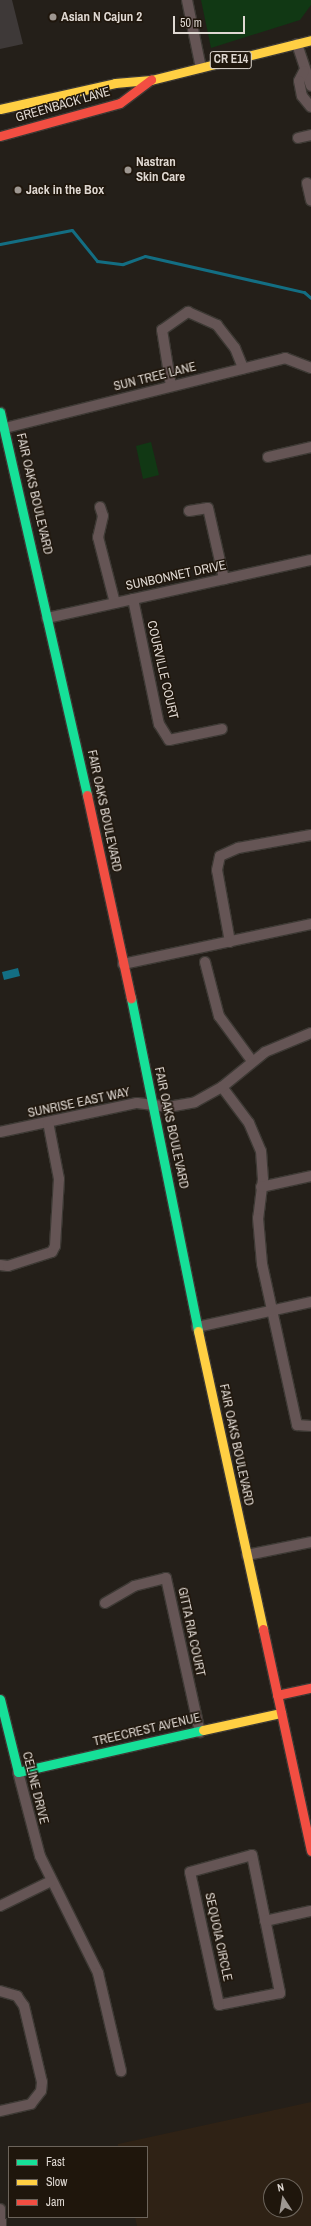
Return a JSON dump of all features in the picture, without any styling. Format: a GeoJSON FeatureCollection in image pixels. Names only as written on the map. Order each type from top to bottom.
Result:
{"type":"FeatureCollection","features":[{"type":"Feature","properties":{"kind":"main road","name":"GREENBACK LANE"},"geometry":{"type":"LineString","coordinates":[[0,109],[115,83],[151,80],[311,40]]}},
{"type":"Feature","properties":{"kind":"main road","name":"GREENBACK LANE"},"geometry":{"type":"LineString","coordinates":[[0,136],[120,103],[151,80]]}},
{"type":"Feature","properties":{"kind":"main road","name":"FAIR OAKS BOULEVARD"},"geometry":{"type":"LineString","coordinates":[[0,412],[5,428],[154,1104],[197,1327],[281,1713],[308,1825],[311,1851]]}},
{"type":"Feature","properties":{"kind":"main road"},"geometry":{"type":"LineString","coordinates":[[277,1695],[311,1688]]}},
{"type":"Feature","properties":{"kind":"main road","name":"CELINE DRIVE"},"geometry":{"type":"LineString","coordinates":[[0,1699],[18,1772]]}},
{"type":"Feature","properties":{"kind":"main road","name":"TREECREST AVENUE"},"geometry":{"type":"LineString","coordinates":[[18,1772],[200,1732],[234,1721],[281,1713]]}},
{"type":"Feature","properties":{"kind":"street"},"geometry":{"type":"LineString","coordinates":[[186,0],[201,68]]}},
{"type":"Feature","properties":{"kind":"street"},"geometry":{"type":"LineString","coordinates":[[297,44],[304,71],[311,86]]}},
{"type":"Feature","properties":{"kind":"street"},"geometry":{"type":"LineString","coordinates":[[304,71],[299,81],[302,96],[310,103]]}},
{"type":"Feature","properties":{"kind":"street"},"geometry":{"type":"LineString","coordinates":[[298,138],[311,135]]}},
{"type":"Feature","properties":{"kind":"street"},"geometry":{"type":"LineString","coordinates":[[307,183],[311,202]]}},
{"type":"Feature","properties":{"kind":"street"},"geometry":{"type":"LineString","coordinates":[[170,386],[162,330],[188,312],[217,325],[235,348],[243,368]]}},
{"type":"Feature","properties":{"kind":"street","name":"SUN TREE LANE"},"geometry":{"type":"LineString","coordinates":[[5,428],[286,358],[311,368]]}},
{"type":"Feature","properties":{"kind":"street"},"geometry":{"type":"LineString","coordinates":[[268,457],[311,447]]}},
{"type":"Feature","properties":{"kind":"street"},"geometry":{"type":"LineString","coordinates":[[100,507],[103,516],[98,537],[115,603]]}},
{"type":"Feature","properties":{"kind":"street"},"geometry":{"type":"LineString","coordinates":[[189,512],[208,508],[224,579]]}},
{"type":"Feature","properties":{"kind":"street","name":"SUNBONNET DRIVE"},"geometry":{"type":"LineString","coordinates":[[47,618],[311,560]]}},
{"type":"Feature","properties":{"kind":"street","name":"COURVILLE COURT"},"geometry":{"type":"LineString","coordinates":[[133,599],[159,724],[169,740],[222,729]]}},
{"type":"Feature","properties":{"kind":"street"},"geometry":{"type":"LineString","coordinates":[[230,942],[217,870],[220,856],[238,848],[311,834]]}},
{"type":"Feature","properties":{"kind":"street"},"geometry":{"type":"LineString","coordinates":[[123,964],[311,924]]}},
{"type":"Feature","properties":{"kind":"street"},"geometry":{"type":"LineString","coordinates":[[205,962],[219,1016],[252,1061]]}},
{"type":"Feature","properties":{"kind":"street","name":"SUNRISE EAST WAY"},"geometry":{"type":"LineString","coordinates":[[0,1132],[137,1103],[182,1105],[222,1087],[252,1061],[281,1044],[311,1033]]}},
{"type":"Feature","properties":{"kind":"street"},"geometry":{"type":"LineString","coordinates":[[222,1087],[256,1135],[263,1166],[259,1241],[297,1426],[311,1426]]}},
{"type":"Feature","properties":{"kind":"street"},"geometry":{"type":"LineString","coordinates":[[0,1265],[8,1266],[52,1252],[56,1246],[59,1179],[48,1122]]}},
{"type":"Feature","properties":{"kind":"street"},"geometry":{"type":"LineString","coordinates":[[261,1187],[311,1176]]}},
{"type":"Feature","properties":{"kind":"street"},"geometry":{"type":"LineString","coordinates":[[197,1327],[311,1302]]}},
{"type":"Feature","properties":{"kind":"street"},"geometry":{"type":"LineString","coordinates":[[246,1555],[311,1542]]}},
{"type":"Feature","properties":{"kind":"street","name":"GITTA RIA COURT"},"geometry":{"type":"LineString","coordinates":[[105,1603],[134,1586],[166,1578],[200,1732]]}},
{"type":"Feature","properties":{"kind":"street","name":"CELINE DRIVE"},"geometry":{"type":"LineString","coordinates":[[18,1772],[35,1841],[51,1881],[98,1973],[121,2071]]}},
{"type":"Feature","properties":{"kind":"street","name":"SEQUOIA CIRCLE"},"geometry":{"type":"LineString","coordinates":[[252,1855],[265,1921],[280,1993],[219,2005],[190,1872],[252,1855]]}},
{"type":"Feature","properties":{"kind":"street"},"geometry":{"type":"LineString","coordinates":[[0,1906],[51,1881]]}},
{"type":"Feature","properties":{"kind":"street"},"geometry":{"type":"LineString","coordinates":[[265,1921],[311,1911]]}},
{"type":"Feature","properties":{"kind":"street"},"geometry":{"type":"LineString","coordinates":[[0,1991],[17,1996],[24,2006],[42,2082],[41,2091],[31,2104],[0,2111]]}},
{"type":"Feature","properties":{"kind":"street"},"geometry":{"type":"LineString","coordinates":[[0,2209],[1,2226]]}},
{"type":"Feature","properties":{"kind":"shaded area"},"geometry":{"type":"Polygon","coordinates":[[[311,2102],[311,2226],[137,2226],[135,2218],[148,2218],[148,2146],[118,2146],[118,2144],[311,2102]]]}},
{"type":"Feature","properties":{"kind":"green space"},"geometry":{"type":"Polygon","coordinates":[[[201,0],[311,0],[311,5],[300,20],[211,48],[201,0]]]}},
{"type":"Feature","properties":{"kind":"green space"},"geometry":{"type":"Polygon","coordinates":[[[151,442],[159,475],[143,479],[136,446],[151,442]]]}},
{"type":"Feature","properties":{"kind":"water"},"geometry":{"type":"Polygon","coordinates":[[[18,968],[20,976],[4,980],[2,972],[18,968]]]}},
{"type":"Feature","properties":{"kind":"building"},"geometry":{"type":"Polygon","coordinates":[[[0,0],[12,0],[23,44],[0,49],[0,0]]]}},
{"type":"Feature","properties":{"kind":"waterway"},"geometry":{"type":"LineString","coordinates":[[0,244],[72,230],[97,261],[123,264],[145,256],[304,292],[311,298]]}},
{"type":"Feature","properties":{"kind":"traffic: fast"},"geometry":{"type":"LineString","coordinates":[[0,412],[87,795]]}},
{"type":"Feature","properties":{"kind":"traffic: fast"},"geometry":{"type":"LineString","coordinates":[[131,998],[198,1331]]}},
{"type":"Feature","properties":{"kind":"traffic: fast"},"geometry":{"type":"LineString","coordinates":[[0,1699],[18,1772],[203,1730]]}},
{"type":"Feature","properties":{"kind":"traffic: slow"},"geometry":{"type":"LineString","coordinates":[[0,109],[115,83],[151,80],[311,40]]}},
{"type":"Feature","properties":{"kind":"traffic: slow"},"geometry":{"type":"LineString","coordinates":[[198,1331],[263,1629]]}},
{"type":"Feature","properties":{"kind":"traffic: slow"},"geometry":{"type":"LineString","coordinates":[[203,1730],[281,1713]]}},
{"type":"Feature","properties":{"kind":"traffic: jam"},"geometry":{"type":"LineString","coordinates":[[0,136],[120,103],[151,80]]}},
{"type":"Feature","properties":{"kind":"traffic: jam"},"geometry":{"type":"LineString","coordinates":[[87,795],[131,998]]}},
{"type":"Feature","properties":{"kind":"traffic: jam"},"geometry":{"type":"LineString","coordinates":[[263,1629],[311,1851]]}},
{"type":"Feature","properties":{"kind":"traffic: jam"},"geometry":{"type":"LineString","coordinates":[[277,1695],[311,1688]]}},
{"type":"Feature","properties":{"kind":"place","name":"Asian N Cajun 2"},"geometry":{"type":"Point","coordinates":[53,17]}},
{"type":"Feature","properties":{"kind":"place","name":"Nastran Skin Care"},"geometry":{"type":"Point","coordinates":[128,170]}},
{"type":"Feature","properties":{"kind":"place","name":"Jack in the Box"},"geometry":{"type":"Point","coordinates":[18,190]}}]}
